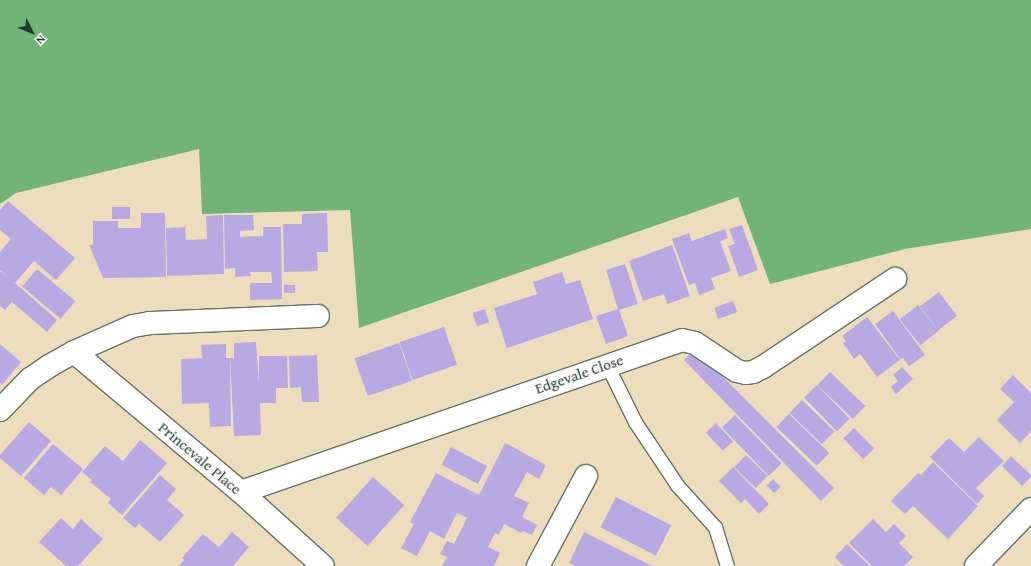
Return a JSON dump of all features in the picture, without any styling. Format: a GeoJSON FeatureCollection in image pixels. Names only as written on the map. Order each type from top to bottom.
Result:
{"type":"FeatureCollection","features":[{"type":"Feature","properties":{"kind":"street","name":"Edgevale Close"},"geometry":{"type":"LineString","coordinates":[[241,492],[682,340],[695,343],[737,371],[746,373],[753,372],[763,367],[895,279]]}},
{"type":"Feature","properties":{"kind":"street"},"geometry":{"type":"LineString","coordinates":[[0,410],[30,379],[74,352],[132,326],[150,323],[318,316]]}},
{"type":"Feature","properties":{"kind":"street","name":"Princevale Place"},"geometry":{"type":"LineString","coordinates":[[74,352],[241,492],[323,566]]}},
{"type":"Feature","properties":{"kind":"street"},"geometry":{"type":"LineString","coordinates":[[538,566],[586,476]]}},
{"type":"Feature","properties":{"kind":"street"},"geometry":{"type":"LineString","coordinates":[[976,566],[1031,509]]}},
{"type":"Feature","properties":{"kind":"lane"},"geometry":{"type":"LineString","coordinates":[[607,365],[635,422],[677,485],[714,527],[727,566]]}},
{"type":"Feature","properties":{"kind":"green space"},"geometry":{"type":"Polygon","coordinates":[[[0,0],[1031,0],[1031,229],[905,249],[770,284],[738,197],[359,328],[350,210],[202,214],[199,149],[16,193],[0,204],[0,0]]]}},
{"type":"Feature","properties":{"kind":"building"},"geometry":{"type":"Polygon","coordinates":[[[8,201],[75,258],[56,280],[34,261],[15,283],[57,320],[47,332],[12,302],[5,310],[0,306],[0,271],[7,276],[0,270],[0,252],[11,239],[0,230],[0,210],[8,201]]]}},
{"type":"Feature","properties":{"kind":"building"},"geometry":{"type":"Polygon","coordinates":[[[112,207],[130,207],[130,219],[112,219],[112,207]]]}},
{"type":"Feature","properties":{"kind":"building"},"geometry":{"type":"Polygon","coordinates":[[[141,213],[165,213],[166,277],[103,278],[89,245],[93,245],[93,221],[118,221],[118,228],[141,228],[141,213]]]}},
{"type":"Feature","properties":{"kind":"building"},"geometry":{"type":"Polygon","coordinates":[[[327,213],[328,252],[317,252],[318,271],[284,272],[283,224],[302,224],[302,214],[327,213]]]}},
{"type":"Feature","properties":{"kind":"building"},"geometry":{"type":"Polygon","coordinates":[[[223,215],[224,274],[167,276],[166,228],[185,227],[186,240],[207,239],[206,216],[223,215]]]}},
{"type":"Feature","properties":{"kind":"building"},"geometry":{"type":"Polygon","coordinates":[[[224,215],[253,215],[254,230],[240,231],[240,237],[263,236],[263,227],[281,227],[282,299],[250,300],[250,283],[272,283],[271,272],[250,272],[251,276],[235,277],[235,268],[225,269],[224,215]]]}},
{"type":"Feature","properties":{"kind":"building"},"geometry":{"type":"Polygon","coordinates":[[[742,225],[758,270],[739,277],[728,246],[735,244],[729,229],[742,225]]]}},
{"type":"Feature","properties":{"kind":"building"},"geometry":{"type":"Polygon","coordinates":[[[725,229],[728,238],[720,241],[731,271],[711,278],[715,289],[699,295],[695,283],[689,285],[672,239],[689,233],[692,241],[725,229]]]}},
{"type":"Feature","properties":{"kind":"building"},"geometry":{"type":"Polygon","coordinates":[[[672,245],[690,296],[667,304],[664,294],[643,301],[629,261],[672,245]]]}},
{"type":"Feature","properties":{"kind":"building"},"geometry":{"type":"Polygon","coordinates":[[[625,264],[638,304],[619,310],[628,336],[606,344],[596,316],[618,309],[606,270],[625,264]]]}},
{"type":"Feature","properties":{"kind":"building"},"geometry":{"type":"Polygon","coordinates":[[[37,269],[75,301],[61,319],[22,287],[37,269]]]}},
{"type":"Feature","properties":{"kind":"building"},"geometry":{"type":"Polygon","coordinates":[[[562,272],[566,284],[580,280],[593,319],[507,348],[494,308],[537,294],[533,282],[562,272]]]}},
{"type":"Feature","properties":{"kind":"building"},"geometry":{"type":"Polygon","coordinates":[[[284,285],[295,285],[295,293],[284,293],[284,285]]]}},
{"type":"Feature","properties":{"kind":"building"},"geometry":{"type":"Polygon","coordinates":[[[939,292],[957,316],[938,330],[920,306],[939,292]]]}},
{"type":"Feature","properties":{"kind":"building"},"geometry":{"type":"Polygon","coordinates":[[[733,301],[737,312],[718,319],[714,308],[733,301]]]}},
{"type":"Feature","properties":{"kind":"building"},"geometry":{"type":"Polygon","coordinates":[[[918,305],[938,331],[920,345],[900,319],[918,305]]]}},
{"type":"Feature","properties":{"kind":"building"},"geometry":{"type":"Polygon","coordinates":[[[485,309],[489,322],[477,326],[473,313],[485,309]]]}},
{"type":"Feature","properties":{"kind":"building"},"geometry":{"type":"Polygon","coordinates":[[[893,311],[925,355],[909,366],[903,358],[900,359],[875,324],[893,311]]]}},
{"type":"Feature","properties":{"kind":"building"},"geometry":{"type":"Polygon","coordinates":[[[867,317],[900,360],[877,377],[860,354],[854,359],[843,343],[846,341],[842,336],[867,317]]]}},
{"type":"Feature","properties":{"kind":"building"},"geometry":{"type":"Polygon","coordinates":[[[444,327],[457,365],[413,380],[400,342],[444,327]]]}},
{"type":"Feature","properties":{"kind":"building"},"geometry":{"type":"Polygon","coordinates":[[[256,342],[259,385],[259,356],[287,356],[288,388],[276,388],[276,403],[260,403],[261,435],[234,436],[230,358],[234,358],[234,343],[256,342]]]}},
{"type":"Feature","properties":{"kind":"building"},"geometry":{"type":"Polygon","coordinates":[[[399,343],[412,381],[368,396],[355,358],[399,343]]]}},
{"type":"Feature","properties":{"kind":"building"},"geometry":{"type":"Polygon","coordinates":[[[0,344],[21,362],[2,385],[0,383],[0,344]]]}},
{"type":"Feature","properties":{"kind":"building"},"geometry":{"type":"Polygon","coordinates":[[[226,344],[226,358],[230,358],[231,426],[210,427],[209,403],[182,404],[181,359],[202,358],[201,345],[226,344]]]}},
{"type":"Feature","properties":{"kind":"building"},"geometry":{"type":"Polygon","coordinates":[[[694,350],[700,354],[834,488],[821,501],[684,360],[694,350]]]}},
{"type":"Feature","properties":{"kind":"building"},"geometry":{"type":"Polygon","coordinates":[[[317,355],[319,402],[302,402],[301,387],[290,388],[289,356],[317,355]]]}},
{"type":"Feature","properties":{"kind":"building"},"geometry":{"type":"Polygon","coordinates":[[[902,367],[913,379],[896,394],[891,387],[898,381],[893,375],[902,367]]]}},
{"type":"Feature","properties":{"kind":"building"},"geometry":{"type":"Polygon","coordinates":[[[830,372],[865,406],[853,419],[817,385],[830,372]]]}},
{"type":"Feature","properties":{"kind":"building"},"geometry":{"type":"Polygon","coordinates":[[[1013,375],[1031,393],[1031,431],[1020,443],[997,420],[1014,402],[1000,389],[1013,375]]]}},
{"type":"Feature","properties":{"kind":"building"},"geometry":{"type":"Polygon","coordinates":[[[817,385],[850,419],[837,431],[804,398],[817,385]]]}},
{"type":"Feature","properties":{"kind":"building"},"geometry":{"type":"Polygon","coordinates":[[[802,400],[834,431],[822,444],[789,413],[802,400]]]}},
{"type":"Feature","properties":{"kind":"building"},"geometry":{"type":"Polygon","coordinates":[[[789,414],[829,453],[817,466],[776,427],[789,414]]]}},
{"type":"Feature","properties":{"kind":"building"},"geometry":{"type":"Polygon","coordinates":[[[735,415],[782,463],[769,476],[722,428],[735,415]]]}},
{"type":"Feature","properties":{"kind":"building"},"geometry":{"type":"Polygon","coordinates":[[[29,422],[51,441],[21,476],[0,458],[0,455],[29,422]]]}},
{"type":"Feature","properties":{"kind":"building"},"geometry":{"type":"Polygon","coordinates":[[[716,423],[733,441],[723,451],[706,433],[716,423]]]}},
{"type":"Feature","properties":{"kind":"building"},"geometry":{"type":"Polygon","coordinates":[[[854,428],[874,449],[863,459],[843,438],[854,428]]]}},
{"type":"Feature","properties":{"kind":"building"},"geometry":{"type":"Polygon","coordinates":[[[979,437],[1004,461],[976,488],[984,496],[977,504],[930,457],[949,438],[964,452],[979,437]]]}},
{"type":"Feature","properties":{"kind":"building"},"geometry":{"type":"Polygon","coordinates":[[[140,440],[167,463],[122,515],[108,503],[111,499],[90,482],[92,480],[82,472],[105,446],[123,461],[140,440]]]}},
{"type":"Feature","properties":{"kind":"building"},"geometry":{"type":"Polygon","coordinates":[[[505,443],[546,465],[539,479],[527,472],[514,496],[529,503],[522,517],[537,525],[532,535],[523,531],[521,533],[504,524],[499,535],[495,533],[488,547],[500,553],[494,566],[442,566],[447,557],[440,554],[447,541],[454,544],[467,518],[457,513],[444,539],[430,531],[417,556],[401,548],[414,524],[410,522],[436,473],[479,495],[505,443]]]}},
{"type":"Feature","properties":{"kind":"building"},"geometry":{"type":"Polygon","coordinates":[[[53,444],[83,469],[61,495],[51,487],[44,495],[24,478],[53,444]]]}},
{"type":"Feature","properties":{"kind":"building"},"geometry":{"type":"Polygon","coordinates":[[[451,447],[487,466],[478,484],[442,465],[451,447]]]}},
{"type":"Feature","properties":{"kind":"building"},"geometry":{"type":"Polygon","coordinates":[[[746,455],[768,476],[756,488],[734,467],[746,455]]]}},
{"type":"Feature","properties":{"kind":"building"},"geometry":{"type":"Polygon","coordinates":[[[1011,456],[1031,475],[1031,477],[1022,486],[1002,466],[1011,456]]]}},
{"type":"Feature","properties":{"kind":"building"},"geometry":{"type":"Polygon","coordinates":[[[933,462],[978,506],[948,539],[913,506],[905,514],[891,501],[918,473],[921,475],[933,462]]]}},
{"type":"Feature","properties":{"kind":"building"},"geometry":{"type":"Polygon","coordinates":[[[733,467],[769,504],[759,514],[745,499],[741,503],[719,481],[733,467]]]}},
{"type":"Feature","properties":{"kind":"building"},"geometry":{"type":"Polygon","coordinates":[[[160,475],[176,489],[167,500],[184,515],[160,542],[139,524],[135,528],[123,518],[160,475]]]}},
{"type":"Feature","properties":{"kind":"building"},"geometry":{"type":"Polygon","coordinates":[[[373,477],[404,505],[367,546],[336,518],[373,477]]]}},
{"type":"Feature","properties":{"kind":"building"},"geometry":{"type":"Polygon","coordinates":[[[773,479],[781,487],[774,493],[767,485],[773,479]]]}},
{"type":"Feature","properties":{"kind":"building"},"geometry":{"type":"Polygon","coordinates":[[[616,497],[671,525],[656,555],[601,527],[616,497]]]}},
{"type":"Feature","properties":{"kind":"building"},"geometry":{"type":"Polygon","coordinates":[[[61,518],[73,529],[81,519],[103,539],[78,566],[66,566],[39,542],[61,518]]]}},
{"type":"Feature","properties":{"kind":"building"},"geometry":{"type":"Polygon","coordinates":[[[873,519],[886,532],[894,524],[906,536],[899,543],[913,557],[904,566],[872,566],[849,543],[873,519]]]}},
{"type":"Feature","properties":{"kind":"building"},"geometry":{"type":"Polygon","coordinates":[[[232,532],[249,547],[233,566],[179,566],[184,560],[182,558],[203,534],[219,547],[232,532]]]}},
{"type":"Feature","properties":{"kind":"building"},"geometry":{"type":"Polygon","coordinates":[[[584,532],[652,566],[576,566],[569,563],[584,532]]]}},
{"type":"Feature","properties":{"kind":"building"},"geometry":{"type":"Polygon","coordinates":[[[847,544],[870,566],[844,566],[835,557],[847,544]]]}}]}
